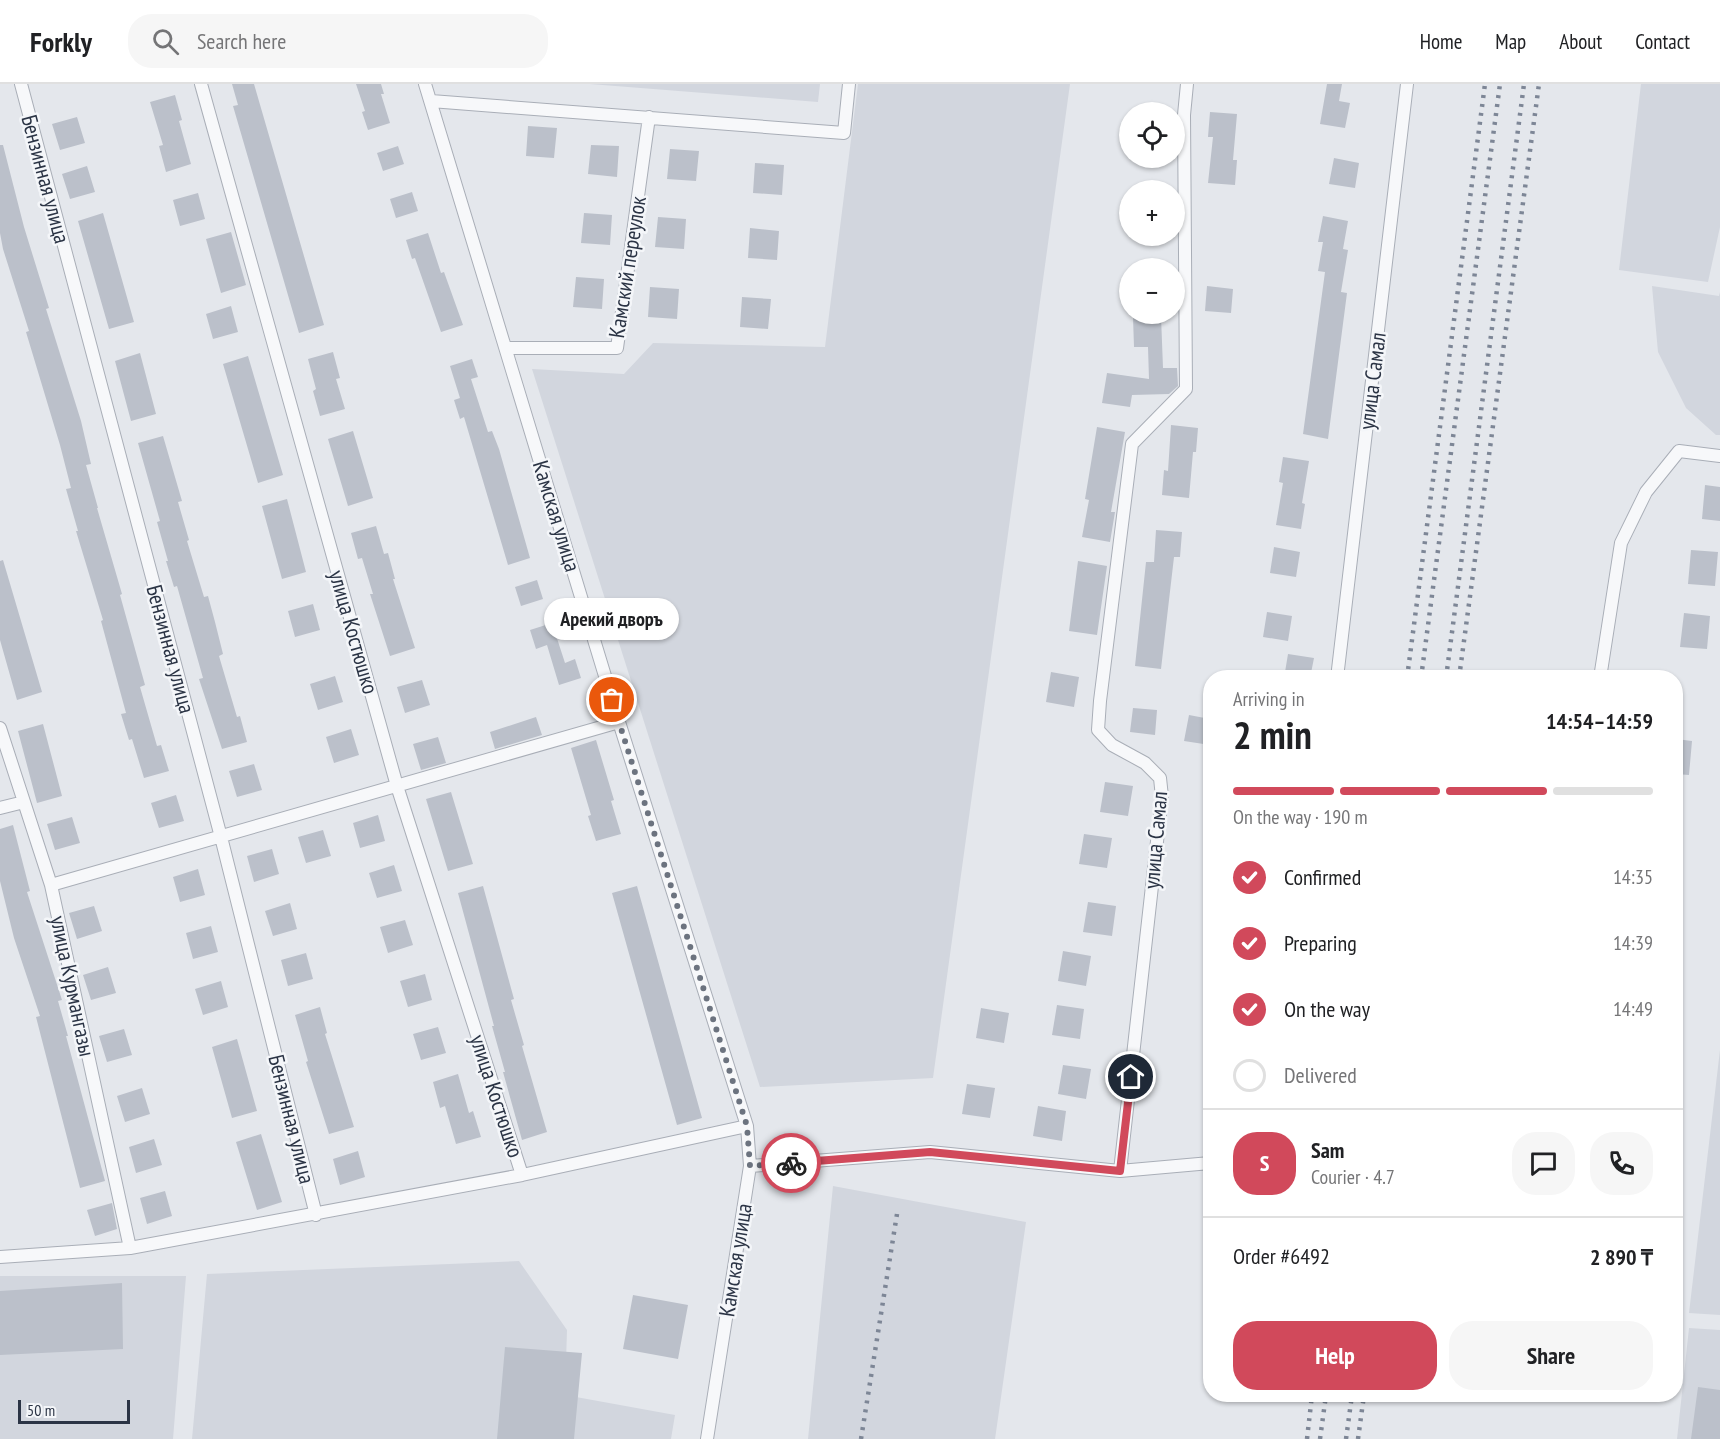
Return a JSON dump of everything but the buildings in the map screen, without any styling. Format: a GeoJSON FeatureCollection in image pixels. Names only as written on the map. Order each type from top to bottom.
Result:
{"type":"FeatureCollection","features":[{"type":"Feature","properties":{"kind":"street","name":"Бензинная улица"},"geometry":{"type":"LineString","coordinates":[[21,84],[221,837],[316,1215]]}},
{"type":"Feature","properties":{"kind":"street","name":"улица Костюшко"},"geometry":{"type":"LineString","coordinates":[[201,84],[397,786],[522,1175]]}},
{"type":"Feature","properties":{"kind":"street","name":"Камская улица"},"geometry":{"type":"LineString","coordinates":[[425,84],[619,722],[747,1126],[750,1166],[707,1439]]}},
{"type":"Feature","properties":{"kind":"street"},"geometry":{"type":"LineString","coordinates":[[431,101],[844,133],[849,84]]}},
{"type":"Feature","properties":{"kind":"street","name":"улица Самал"},"geometry":{"type":"LineString","coordinates":[[1120,1171],[1162,797],[1160,778],[1145,763],[1112,745],[1098,730],[1099,711],[1132,444],[1186,389],[1184,115],[1187,84]]}},
{"type":"Feature","properties":{"kind":"street","name":"улица Самал"},"geometry":{"type":"LineString","coordinates":[[1338,670],[1407,84]]}},
{"type":"Feature","properties":{"kind":"street","name":"Камский переулок"},"geometry":{"type":"LineString","coordinates":[[507,348],[616,348],[649,117]]}},
{"type":"Feature","properties":{"kind":"street"},"geometry":{"type":"LineString","coordinates":[[1601,670],[1621,543],[1646,492],[1679,451],[1720,456]]}},
{"type":"Feature","properties":{"kind":"street"},"geometry":{"type":"LineString","coordinates":[[51,885],[619,722]]}},
{"type":"Feature","properties":{"kind":"street","name":"улица Курмангазы"},"geometry":{"type":"LineString","coordinates":[[0,728],[51,885],[130,1248]]}},
{"type":"Feature","properties":{"kind":"street"},"geometry":{"type":"LineString","coordinates":[[0,807],[24,802]]}},
{"type":"Feature","properties":{"kind":"street"},"geometry":{"type":"LineString","coordinates":[[0,1257],[130,1248],[522,1175],[747,1126]]}},
{"type":"Feature","properties":{"kind":"street"},"geometry":{"type":"LineString","coordinates":[[750,1166],[930,1152],[1120,1171],[1203,1164]]}},
{"type":"Feature","properties":{"kind":"shaded area"},"geometry":{"type":"Polygon","coordinates":[[[590,84],[820,84],[818,102],[590,84]]]}},
{"type":"Feature","properties":{"kind":"shaded area"},"geometry":{"type":"Polygon","coordinates":[[[858,84],[1070,84],[933,1078],[760,1087],[532,369],[624,374],[653,343],[825,347],[858,84]]]}},
{"type":"Feature","properties":{"kind":"shaded area"},"geometry":{"type":"Polygon","coordinates":[[[1641,84],[1720,84],[1720,227],[1708,282],[1619,270],[1641,84]]]}},
{"type":"Feature","properties":{"kind":"shaded area"},"geometry":{"type":"Polygon","coordinates":[[[1652,286],[1719,296],[1720,292],[1720,435],[1716,435],[1686,408],[1658,352],[1652,286]]]}},
{"type":"Feature","properties":{"kind":"shaded area"},"geometry":{"type":"Polygon","coordinates":[[[1720,1050],[1720,1315],[1689,1313],[1720,1050]]]}},
{"type":"Feature","properties":{"kind":"shaded area"},"geometry":{"type":"Polygon","coordinates":[[[833,1186],[1026,1222],[995,1439],[808,1439],[833,1186]]]}},
{"type":"Feature","properties":{"kind":"shaded area"},"geometry":{"type":"Polygon","coordinates":[[[519,1261],[567,1330],[565,1395],[675,1415],[671,1439],[192,1439],[207,1274],[519,1261]]]}},
{"type":"Feature","properties":{"kind":"shaded area"},"geometry":{"type":"Polygon","coordinates":[[[0,1276],[186,1276],[173,1439],[0,1439],[0,1276]]]}},
{"type":"Feature","properties":{"kind":"shaded area"},"geometry":{"type":"Polygon","coordinates":[[[1689,1328],[1720,1330],[1720,1439],[1677,1439],[1681,1402],[1683,1402],[1689,1328]]]}},
{"type":"Feature","properties":{"kind":"railway"},"geometry":{"type":"LineString","coordinates":[[1408,670],[1485,84]]}},
{"type":"Feature","properties":{"kind":"railway"},"geometry":{"type":"LineString","coordinates":[[1422,670],[1500,84]]}},
{"type":"Feature","properties":{"kind":"railway"},"geometry":{"type":"LineString","coordinates":[[1447,670],[1524,84]]}},
{"type":"Feature","properties":{"kind":"railway"},"geometry":{"type":"LineString","coordinates":[[1460,670],[1539,84]]}},
{"type":"Feature","properties":{"kind":"railway"},"geometry":{"type":"LineString","coordinates":[[861,1439],[897,1214]]}},
{"type":"Feature","properties":{"kind":"railway"},"geometry":{"type":"LineString","coordinates":[[1307,1439],[1311,1402]]}},
{"type":"Feature","properties":{"kind":"railway"},"geometry":{"type":"LineString","coordinates":[[1320,1439],[1325,1402]]}},
{"type":"Feature","properties":{"kind":"railway"},"geometry":{"type":"LineString","coordinates":[[1346,1439],[1351,1402]]}},
{"type":"Feature","properties":{"kind":"railway"},"geometry":{"type":"LineString","coordinates":[[1358,1439],[1363,1402]]}},
{"type":"Feature","properties":{"kind":"way so far"},"geometry":{"type":"LineString","coordinates":[[612,700],[747,1126],[750,1166],[791,1163]]}},
{"type":"Feature","properties":{"kind":"place","name":"Арекий дворъ"},"geometry":{"type":"Point","coordinates":[612,700]}},
{"type":"Feature","properties":{"kind":"route"},"geometry":{"type":"LineString","coordinates":[[791,1163],[930,1152],[1120,1171],[1131,1077]]}}]}
